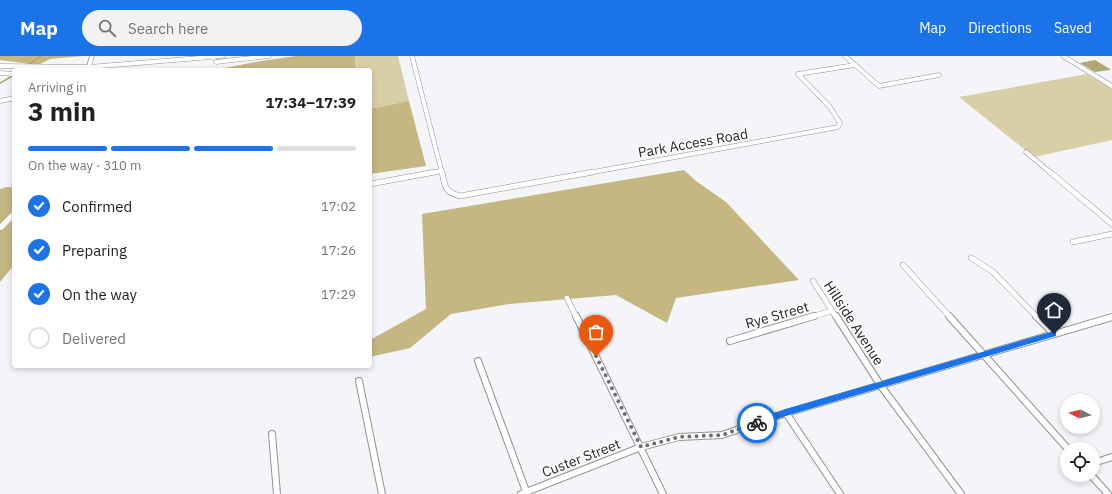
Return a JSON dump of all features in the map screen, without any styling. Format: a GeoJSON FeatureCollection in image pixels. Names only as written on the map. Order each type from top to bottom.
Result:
{"type":"FeatureCollection","features":[{"type":"Feature","properties":{"kind":"highway"},"geometry":{"type":"LineString","coordinates":[[28,68],[88,68],[223,56]]}},
{"type":"Feature","properties":{"kind":"highway"},"geometry":{"type":"LineString","coordinates":[[140,68],[269,56]]}},
{"type":"Feature","properties":{"kind":"highway"},"geometry":{"type":"LineString","coordinates":[[0,66],[12,70]]}},
{"type":"Feature","properties":{"kind":"highway"},"geometry":{"type":"LineString","coordinates":[[1,73],[12,70]]}},
{"type":"Feature","properties":{"kind":"street"},"geometry":{"type":"LineString","coordinates":[[88,68],[92,56]]}},
{"type":"Feature","properties":{"kind":"street"},"geometry":{"type":"LineString","coordinates":[[372,184],[441,172],[412,56]]}},
{"type":"Feature","properties":{"kind":"street"},"geometry":{"type":"LineString","coordinates":[[846,56],[879,86],[939,75]]}},
{"type":"Feature","properties":{"kind":"street"},"geometry":{"type":"LineString","coordinates":[[1063,56],[1112,86]]}},
{"type":"Feature","properties":{"kind":"street","name":"Park Access Road"},"geometry":{"type":"LineString","coordinates":[[441,172],[446,189],[451,194],[470,195],[834,129],[838,127],[840,123],[835,112],[798,74],[855,64]]}},
{"type":"Feature","properties":{"kind":"street"},"geometry":{"type":"LineString","coordinates":[[0,101],[12,98]]}},
{"type":"Feature","properties":{"kind":"street"},"geometry":{"type":"LineString","coordinates":[[1026,152],[1112,224]]}},
{"type":"Feature","properties":{"kind":"street"},"geometry":{"type":"LineString","coordinates":[[0,228],[12,216]]}},
{"type":"Feature","properties":{"kind":"street"},"geometry":{"type":"LineString","coordinates":[[1073,242],[1112,234]]}},
{"type":"Feature","properties":{"kind":"street"},"geometry":{"type":"LineString","coordinates":[[971,258],[992,271],[1054,334]]}},
{"type":"Feature","properties":{"kind":"street"},"geometry":{"type":"LineString","coordinates":[[903,265],[981,354],[1062,442]]}},
{"type":"Feature","properties":{"kind":"street","name":"Hillside Avenue"},"geometry":{"type":"LineString","coordinates":[[813,281],[881,386],[961,494]]}},
{"type":"Feature","properties":{"kind":"street"},"geometry":{"type":"LineString","coordinates":[[567,298],[663,494]]}},
{"type":"Feature","properties":{"kind":"street","name":"Rye Street"},"geometry":{"type":"LineString","coordinates":[[730,341],[831,311]]}},
{"type":"Feature","properties":{"kind":"street","name":"Custer Street"},"geometry":{"type":"LineString","coordinates":[[524,493],[641,447],[679,437],[722,435],[786,413],[881,386],[981,354],[1112,317]]}},
{"type":"Feature","properties":{"kind":"street"},"geometry":{"type":"LineString","coordinates":[[478,361],[524,493]]}},
{"type":"Feature","properties":{"kind":"street"},"geometry":{"type":"LineString","coordinates":[[359,381],[382,494]]}},
{"type":"Feature","properties":{"kind":"street"},"geometry":{"type":"LineString","coordinates":[[786,413],[840,494]]}},
{"type":"Feature","properties":{"kind":"street"},"geometry":{"type":"LineString","coordinates":[[272,434],[277,494]]}},
{"type":"Feature","properties":{"kind":"street"},"geometry":{"type":"LineString","coordinates":[[1100,461],[1112,457]]}},
{"type":"Feature","properties":{"kind":"street"},"geometry":{"type":"LineString","coordinates":[[1097,482],[1108,494]]}},
{"type":"Feature","properties":{"kind":"shaded area"},"geometry":{"type":"Polygon","coordinates":[[[0,56],[84,56],[50,59],[38,65],[0,60],[0,56]]]}},
{"type":"Feature","properties":{"kind":"shaded area"},"geometry":{"type":"Polygon","coordinates":[[[296,56],[355,56],[356,68],[225,68],[296,56]]]}},
{"type":"Feature","properties":{"kind":"shaded area"},"geometry":{"type":"Polygon","coordinates":[[[355,56],[398,56],[409,101],[372,109],[372,68],[356,68],[355,56]]]}},
{"type":"Feature","properties":{"kind":"shaded area"},"geometry":{"type":"Polygon","coordinates":[[[1095,60],[1110,70],[1095,72],[1080,63],[1095,60]]]}},
{"type":"Feature","properties":{"kind":"shaded area"},"geometry":{"type":"Polygon","coordinates":[[[1087,74],[1112,89],[1112,140],[1034,157],[959,97],[1087,74]]]}},
{"type":"Feature","properties":{"kind":"shaded area"},"geometry":{"type":"Polygon","coordinates":[[[409,101],[426,166],[372,174],[372,109],[409,101]]]}},
{"type":"Feature","properties":{"kind":"shaded area"},"geometry":{"type":"Polygon","coordinates":[[[684,170],[696,181],[726,202],[799,280],[676,298],[667,323],[616,295],[509,304],[451,314],[410,348],[372,357],[372,339],[426,309],[422,214],[684,170]]]}},
{"type":"Feature","properties":{"kind":"shaded area"},"geometry":{"type":"Polygon","coordinates":[[[12,187],[12,267],[0,282],[0,189],[12,187]]]}},
{"type":"Feature","properties":{"kind":"waterway"},"geometry":{"type":"LineString","coordinates":[[24,68],[41,56]]}},
{"type":"Feature","properties":{"kind":"waterway"},"geometry":{"type":"LineString","coordinates":[[0,83],[12,76]]}},
{"type":"Feature","properties":{"kind":"way so far"},"geometry":{"type":"LineString","coordinates":[[596,356],[641,447],[679,437],[722,435],[757,423]]}},
{"type":"Feature","properties":{"kind":"route"},"geometry":{"type":"LineString","coordinates":[[757,423],[981,354],[1054,334]]}}]}
